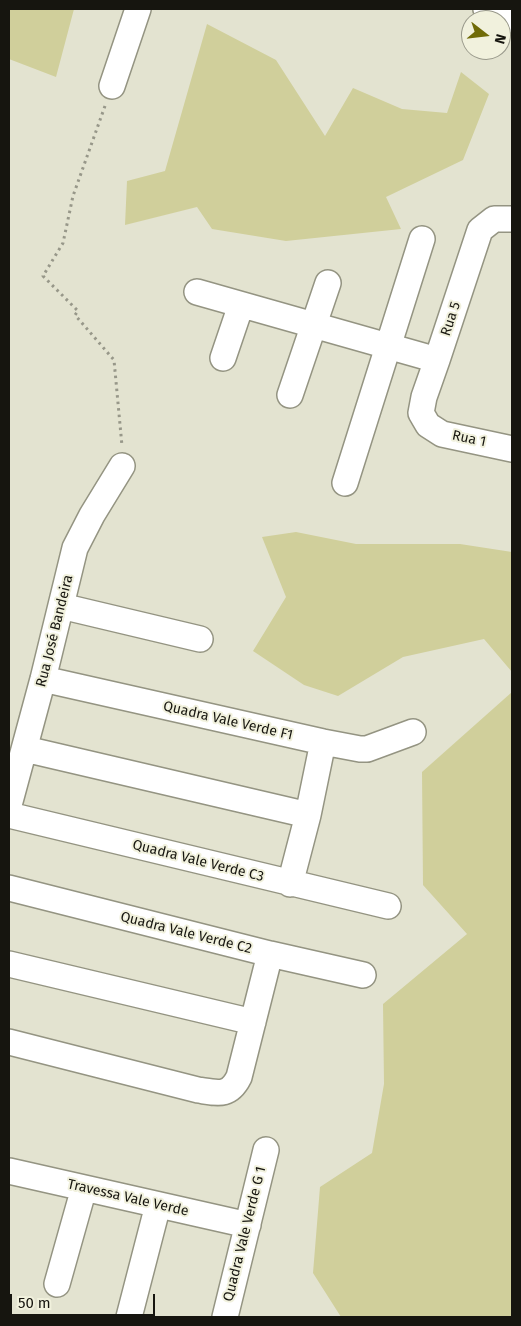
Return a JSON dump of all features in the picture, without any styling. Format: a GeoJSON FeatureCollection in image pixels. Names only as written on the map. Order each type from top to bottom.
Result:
{"type":"FeatureCollection","features":[{"type":"Feature","properties":{"kind":"street"},"geometry":{"type":"LineString","coordinates":[[112,86],[138,9]]}},
{"type":"Feature","properties":{"kind":"street"},"geometry":{"type":"LineString","coordinates":[[486,9],[512,20]]}},
{"type":"Feature","properties":{"kind":"street","name":"Rua 5"},"geometry":{"type":"LineString","coordinates":[[428,425],[421,413],[424,397],[480,230],[503,219]]}},
{"type":"Feature","properties":{"kind":"street"},"geometry":{"type":"LineString","coordinates":[[345,483],[422,240]]}},
{"type":"Feature","properties":{"kind":"street"},"geometry":{"type":"LineString","coordinates":[[290,395],[328,283]]}},
{"type":"Feature","properties":{"kind":"street"},"geometry":{"type":"LineString","coordinates":[[197,292],[437,360]]}},
{"type":"Feature","properties":{"kind":"street"},"geometry":{"type":"LineString","coordinates":[[223,358],[241,305]]}},
{"type":"Feature","properties":{"kind":"street","name":"Rua 1"},"geometry":{"type":"LineString","coordinates":[[428,425],[442,434],[512,449]]}},
{"type":"Feature","properties":{"kind":"street","name":"Rua José Bandeira"},"geometry":{"type":"LineString","coordinates":[[9,805],[43,679],[75,548],[122,466]]}},
{"type":"Feature","properties":{"kind":"street"},"geometry":{"type":"LineString","coordinates":[[61,606],[200,639]]}},
{"type":"Feature","properties":{"kind":"street","name":"Quadra Vale Verde F1"},"geometry":{"type":"LineString","coordinates":[[43,679],[360,749],[367,749],[412,732]]}},
{"type":"Feature","properties":{"kind":"street"},"geometry":{"type":"LineString","coordinates":[[290,884],[308,815],[323,742]]}},
{"type":"Feature","properties":{"kind":"street"},"geometry":{"type":"LineString","coordinates":[[24,749],[308,815]]}},
{"type":"Feature","properties":{"kind":"street","name":"Quadra Vale Verde C3"},"geometry":{"type":"LineString","coordinates":[[9,815],[388,906]]}},
{"type":"Feature","properties":{"kind":"street","name":"Quadra Vale Verde C2"},"geometry":{"type":"LineString","coordinates":[[9,888],[270,954],[363,975]]}},
{"type":"Feature","properties":{"kind":"street"},"geometry":{"type":"LineString","coordinates":[[9,1042],[198,1090],[226,1092],[235,1086],[239,1077],[270,954]]}},
{"type":"Feature","properties":{"kind":"street"},"geometry":{"type":"LineString","coordinates":[[9,964],[253,1022]]}},
{"type":"Feature","properties":{"kind":"street","name":"Quadra Vale Verde G 1"},"geometry":{"type":"LineString","coordinates":[[225,1317],[266,1150]]}},
{"type":"Feature","properties":{"kind":"street","name":"Travessa Vale Verde"},"geometry":{"type":"LineString","coordinates":[[9,1171],[248,1225]]}},
{"type":"Feature","properties":{"kind":"street"},"geometry":{"type":"LineString","coordinates":[[57,1284],[84,1188]]}},
{"type":"Feature","properties":{"kind":"street"},"geometry":{"type":"LineString","coordinates":[[129,1317],[158,1205]]}},
{"type":"Feature","properties":{"kind":"path"},"geometry":{"type":"LineString","coordinates":[[112,86],[73,196],[63,243],[42,276],[78,311],[75,315],[114,360],[122,434],[122,466]]}},
{"type":"Feature","properties":{"kind":"shaded area"},"geometry":{"type":"Polygon","coordinates":[[[9,9],[74,9],[56,77],[9,59],[9,9]]]}},
{"type":"Feature","properties":{"kind":"shaded area"},"geometry":{"type":"Polygon","coordinates":[[[207,24],[276,60],[325,136],[353,88],[402,109],[447,113],[461,72],[489,94],[463,160],[386,197],[401,229],[286,241],[212,229],[197,207],[125,225],[127,181],[165,171],[207,24]]]}},
{"type":"Feature","properties":{"kind":"shaded area"},"geometry":{"type":"Polygon","coordinates":[[[296,532],[356,544],[460,544],[512,552],[512,672],[484,639],[403,657],[338,696],[304,685],[253,651],[286,597],[262,537],[296,532]]]}},
{"type":"Feature","properties":{"kind":"shaded area"},"geometry":{"type":"Polygon","coordinates":[[[512,692],[512,1317],[341,1317],[313,1273],[320,1187],[372,1153],[384,1084],[383,1004],[467,934],[423,885],[422,772],[512,692]]]}}]}
